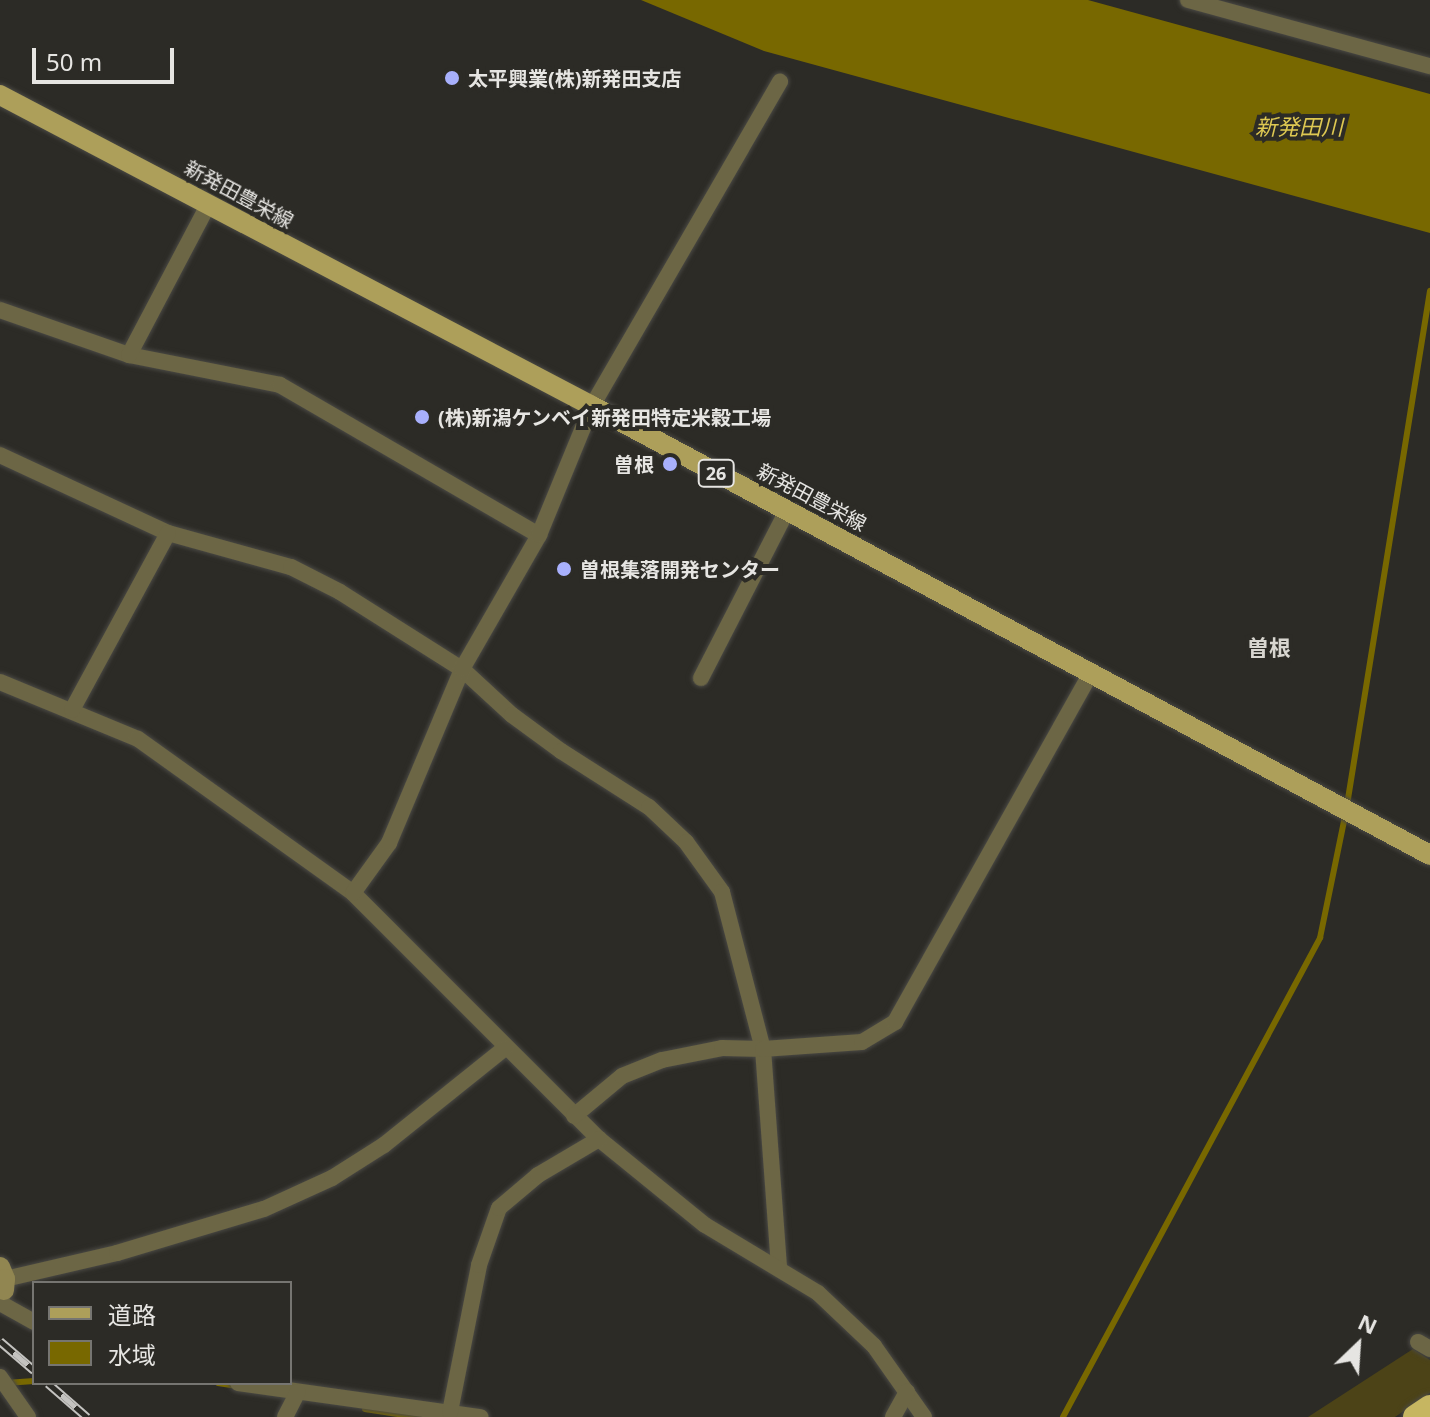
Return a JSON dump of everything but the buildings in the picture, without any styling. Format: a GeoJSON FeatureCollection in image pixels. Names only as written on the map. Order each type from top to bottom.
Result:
{"type":"FeatureCollection","features":[{"type":"Feature","properties":{"kind":"highway"},"geometry":{"type":"LineString","coordinates":[[1415,1417],[1430,1407]]}},
{"type":"Feature","properties":{"kind":"main road","name":"新発田豊栄線"},"geometry":{"type":"LineString","coordinates":[[0,95],[592,406],[1430,855]]}},
{"type":"Feature","properties":{"kind":"street"},"geometry":{"type":"LineString","coordinates":[[1188,0],[1430,66]]}},
{"type":"Feature","properties":{"kind":"street"},"geometry":{"type":"LineString","coordinates":[[353,893],[389,843],[462,669],[539,535],[592,406],[780,82]]}},
{"type":"Feature","properties":{"kind":"street"},"geometry":{"type":"LineString","coordinates":[[129,355],[208,205]]}},
{"type":"Feature","properties":{"kind":"street"},"geometry":{"type":"LineString","coordinates":[[0,310],[129,355],[280,385],[539,535]]}},
{"type":"Feature","properties":{"kind":"street"},"geometry":{"type":"LineString","coordinates":[[0,455],[168,533],[291,567],[340,592],[462,669],[512,715],[561,751],[649,807],[686,842],[722,892],[763,1049],[779,1267]]}},
{"type":"Feature","properties":{"kind":"street"},"geometry":{"type":"LineString","coordinates":[[701,678],[787,511]]}},
{"type":"Feature","properties":{"kind":"street"},"geometry":{"type":"LineString","coordinates":[[72,710],[168,533]]}},
{"type":"Feature","properties":{"kind":"street"},"geometry":{"type":"LineString","coordinates":[[574,1116],[622,1076],[662,1060],[722,1048],[763,1049],[862,1042],[895,1022],[1090,674]]}},
{"type":"Feature","properties":{"kind":"street"},"geometry":{"type":"LineString","coordinates":[[0,682],[138,739],[353,893],[599,1139],[705,1225],[818,1293],[874,1346],[924,1417]]}},
{"type":"Feature","properties":{"kind":"street"},"geometry":{"type":"LineString","coordinates":[[32,1321],[0,1303],[3,1279],[117,1253],[264,1209],[332,1178],[384,1145],[505,1048]]}},
{"type":"Feature","properties":{"kind":"street"},"geometry":{"type":"LineString","coordinates":[[450,1412],[479,1265],[499,1208],[538,1175],[599,1139]]}},
{"type":"Feature","properties":{"kind":"street"},"geometry":{"type":"LineString","coordinates":[[0,1377],[28,1417]]}},
{"type":"Feature","properties":{"kind":"street"},"geometry":{"type":"LineString","coordinates":[[251,1385],[481,1417]]}},
{"type":"Feature","properties":{"kind":"street"},"geometry":{"type":"LineString","coordinates":[[285,1417],[298,1392]]}},
{"type":"Feature","properties":{"kind":"street"},"geometry":{"type":"LineString","coordinates":[[893,1417],[907,1392]]}},
{"type":"Feature","properties":{"kind":"shaded area"},"geometry":{"type":"Polygon","coordinates":[[[1413,1349],[1430,1360],[1430,1393],[1395,1417],[1308,1417],[1413,1349]]]}},
{"type":"Feature","properties":{"kind":"water","name":"新発田川"},"geometry":{"type":"Polygon","coordinates":[[[641,0],[1088,0],[1430,94],[1430,233],[764,51],[641,0]]]}},
{"type":"Feature","properties":{"kind":"waterway"},"geometry":{"type":"LineString","coordinates":[[1347,805],[1430,291]]}},
{"type":"Feature","properties":{"kind":"waterway"},"geometry":{"type":"LineString","coordinates":[[1063,1417],[1320,938],[1345,816]]}},
{"type":"Feature","properties":{"kind":"waterway"},"geometry":{"type":"LineString","coordinates":[[6,1383],[32,1381]]}},
{"type":"Feature","properties":{"kind":"waterway"},"geometry":{"type":"LineString","coordinates":[[230,1385],[236,1386]]}},
{"type":"Feature","properties":{"kind":"waterway"},"geometry":{"type":"LineString","coordinates":[[365,1409],[417,1417]]}},
{"type":"Feature","properties":{"kind":"railway"},"geometry":{"type":"LineString","coordinates":[[0,1341],[32,1368]]}},
{"type":"Feature","properties":{"kind":"railway"},"geometry":{"type":"LineString","coordinates":[[50,1385],[87,1417]]}},
{"type":"Feature","properties":{"kind":"place","name":"太平興業(株)新発田支店"},"geometry":{"type":"Point","coordinates":[452,78]}},
{"type":"Feature","properties":{"kind":"place","name":"(株)新潟ケンベイ新発田特定米穀工場"},"geometry":{"type":"Point","coordinates":[422,417]}},
{"type":"Feature","properties":{"kind":"place","name":"曽根"},"geometry":{"type":"Point","coordinates":[670,464]}},
{"type":"Feature","properties":{"kind":"place","name":"曽根集落開発センター"},"geometry":{"type":"Point","coordinates":[564,569]}},
{"type":"Feature","properties":{"kind":"district","name":"曽根"},"geometry":{"type":"Point","coordinates":[1269,648]}}]}
